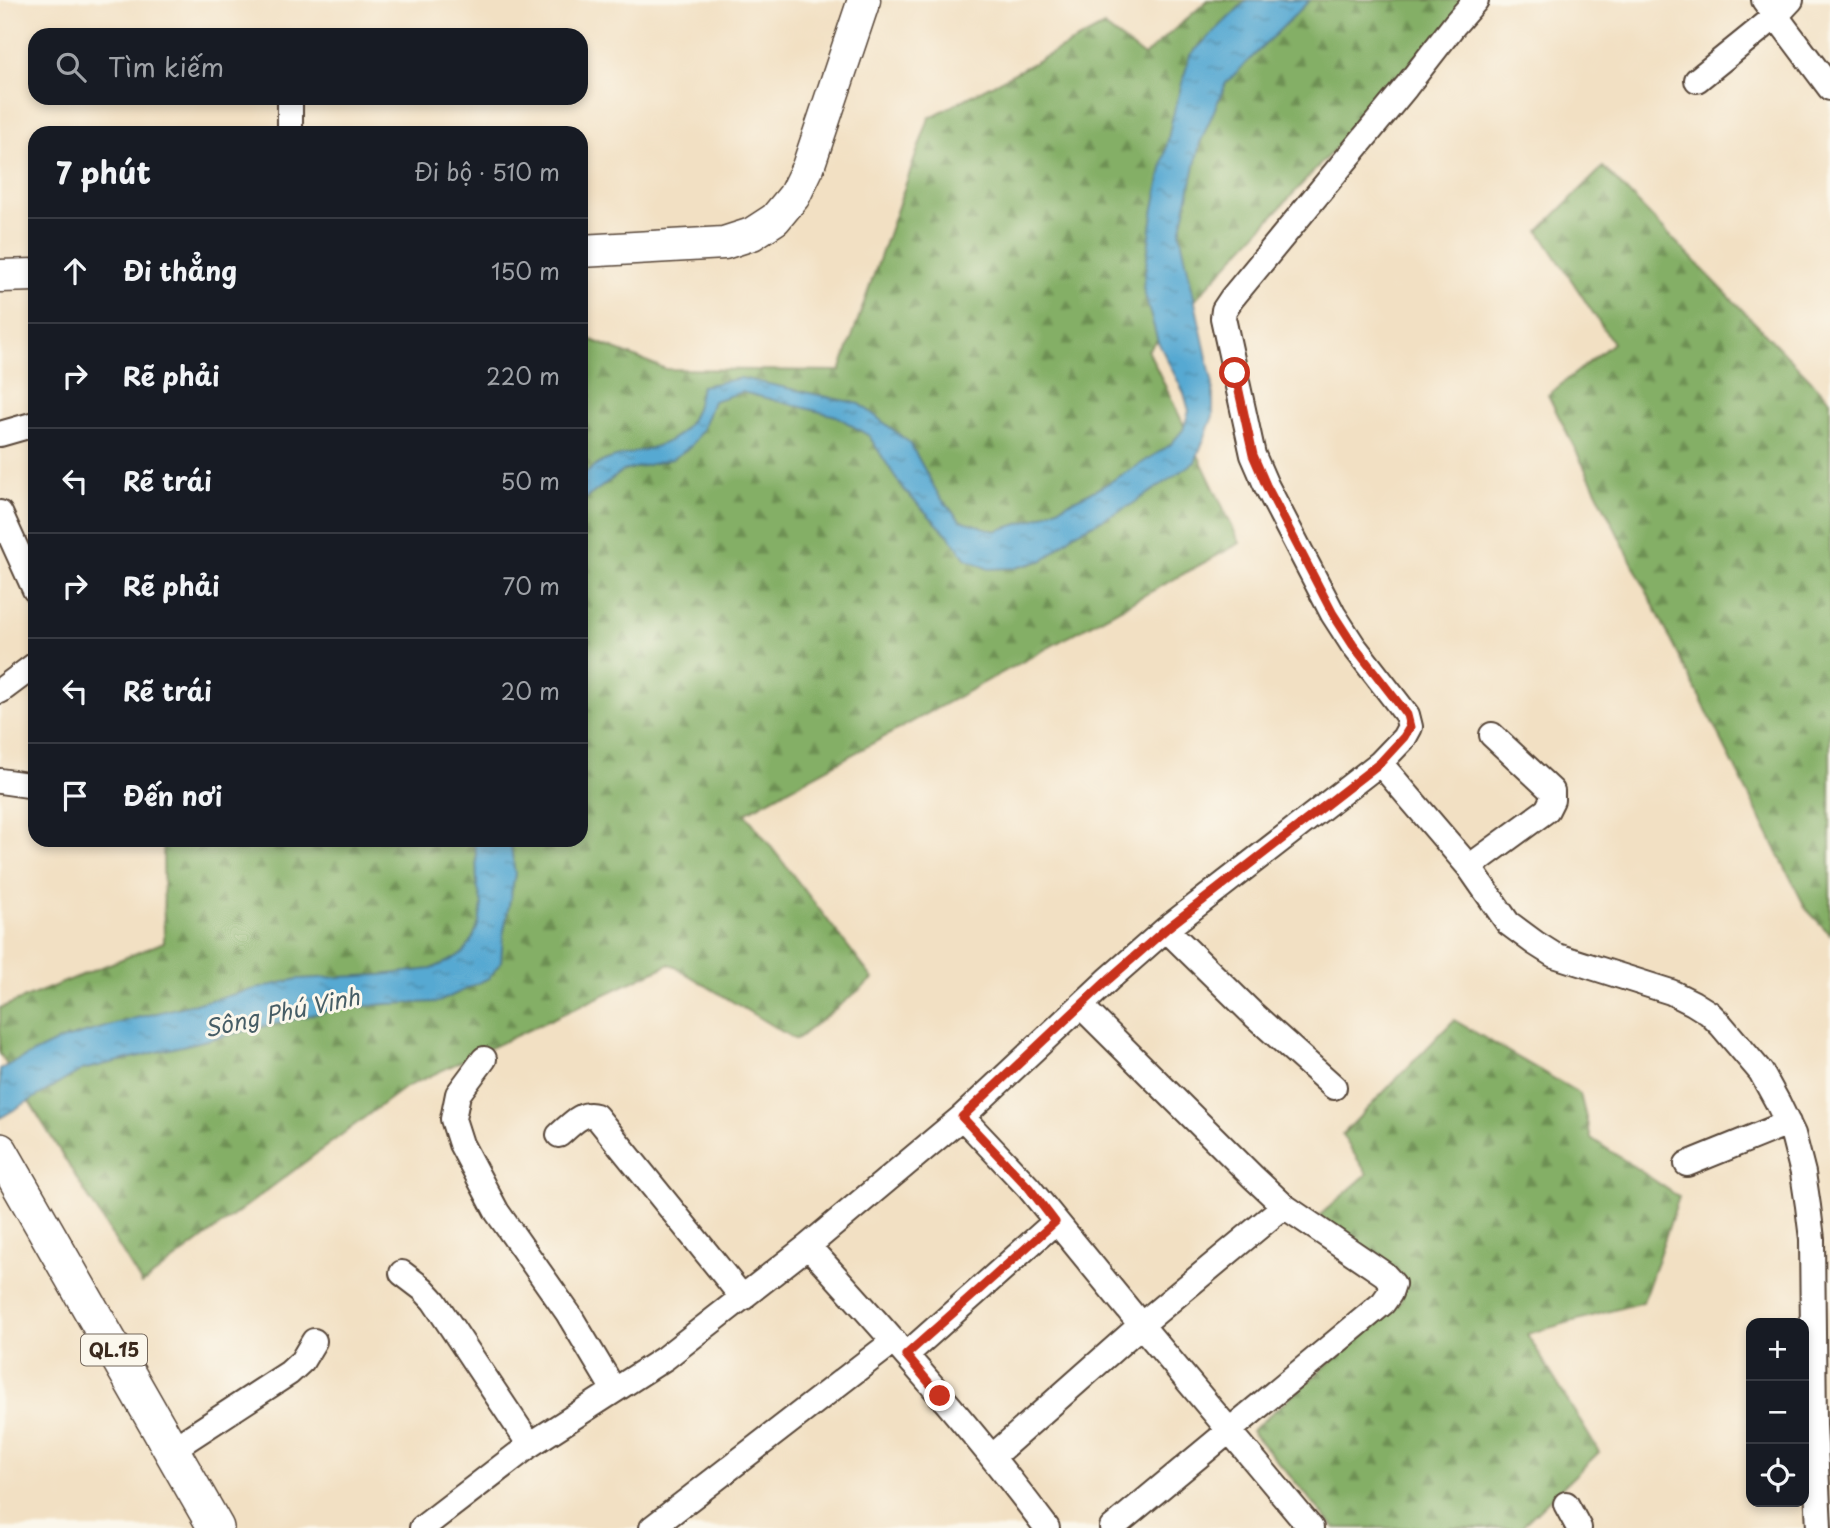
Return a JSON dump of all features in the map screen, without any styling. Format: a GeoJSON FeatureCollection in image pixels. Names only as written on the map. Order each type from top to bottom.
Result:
{"type":"FeatureCollection","features":[{"type":"Feature","properties":{"kind":"highway","name":"QL.15"},"geometry":{"type":"LineString","coordinates":[[6,1162],[216,1528]]}},
{"type":"Feature","properties":{"kind":"main road"},"geometry":{"type":"LineString","coordinates":[[588,251],[724,243],[752,234],[775,219],[794,196],[805,174],[864,0]]}},
{"type":"Feature","properties":{"kind":"main road"},"geometry":{"type":"LineString","coordinates":[[0,276],[28,275]]}},
{"type":"Feature","properties":{"kind":"street"},"geometry":{"type":"LineString","coordinates":[[422,1528],[530,1445],[665,1358],[743,1298],[962,1117],[1166,929],[1380,763],[1404,737],[1410,727],[1407,715],[1353,645],[1333,614],[1253,455],[1223,318],[1224,310],[1232,298],[1476,0]]}},
{"type":"Feature","properties":{"kind":"street"},"geometry":{"type":"LineString","coordinates":[[1697,80],[1777,5],[1830,88]]}},
{"type":"Feature","properties":{"kind":"street"},"geometry":{"type":"LineString","coordinates":[[290,105],[290,126]]}},
{"type":"Feature","properties":{"kind":"street"},"geometry":{"type":"LineString","coordinates":[[0,434],[28,426]]}},
{"type":"Feature","properties":{"kind":"street"},"geometry":{"type":"LineString","coordinates":[[0,513],[28,575]]}},
{"type":"Feature","properties":{"kind":"street"},"geometry":{"type":"LineString","coordinates":[[0,691],[28,670]]}},
{"type":"Feature","properties":{"kind":"street"},"geometry":{"type":"LineString","coordinates":[[1469,867],[1547,810],[1552,800],[1552,791],[1492,735]]}},
{"type":"Feature","properties":{"kind":"street"},"geometry":{"type":"LineString","coordinates":[[1380,763],[1469,867],[1508,923],[1554,954],[1671,992],[1693,1003],[1709,1013],[1761,1072],[1793,1134],[1803,1173],[1812,1239],[1814,1425],[1819,1528]]}},
{"type":"Feature","properties":{"kind":"street"},"geometry":{"type":"LineString","coordinates":[[0,781],[28,785]]}},
{"type":"Feature","properties":{"kind":"street"},"geometry":{"type":"LineString","coordinates":[[1166,929],[1334,1087]]}},
{"type":"Feature","properties":{"kind":"street"},"geometry":{"type":"LineString","coordinates":[[1082,1006],[1284,1206],[1384,1274],[1393,1284],[1383,1303],[1112,1528]]}},
{"type":"Feature","properties":{"kind":"street"},"geometry":{"type":"LineString","coordinates":[[484,1059],[458,1094],[453,1119],[461,1144],[497,1212],[568,1313],[614,1390]]}},
{"type":"Feature","properties":{"kind":"street"},"geometry":{"type":"LineString","coordinates":[[559,1135],[584,1115],[596,1116],[743,1298]]}},
{"type":"Feature","properties":{"kind":"street"},"geometry":{"type":"LineString","coordinates":[[962,1117],[1029,1188],[1311,1528]]}},
{"type":"Feature","properties":{"kind":"street"},"geometry":{"type":"LineString","coordinates":[[1686,1164],[1788,1123]]}},
{"type":"Feature","properties":{"kind":"street"},"geometry":{"type":"LineString","coordinates":[[992,1457],[1141,1325],[1284,1206]]}},
{"type":"Feature","properties":{"kind":"street"},"geometry":{"type":"LineString","coordinates":[[652,1528],[900,1348],[1055,1222]]}},
{"type":"Feature","properties":{"kind":"street"},"geometry":{"type":"LineString","coordinates":[[808,1245],[900,1348],[992,1457],[1047,1528]]}},
{"type":"Feature","properties":{"kind":"street"},"geometry":{"type":"LineString","coordinates":[[402,1273],[434,1301],[530,1445]]}},
{"type":"Feature","properties":{"kind":"street"},"geometry":{"type":"LineString","coordinates":[[171,1450],[289,1373],[302,1361],[314,1341]]}},
{"type":"Feature","properties":{"kind":"street"},"geometry":{"type":"LineString","coordinates":[[1566,1504],[1579,1528]]}},
{"type":"Feature","properties":{"kind":"green space"},"geometry":{"type":"Polygon","coordinates":[[[1208,0],[1473,0],[1148,350],[1240,543],[745,813],[873,979],[796,1040],[670,964],[404,1088],[142,1284],[0,1054],[0,1008],[164,942],[163,847],[588,847],[588,339],[666,369],[840,371],[929,118],[1104,26],[1144,56],[1208,0]]]}},
{"type":"Feature","properties":{"kind":"green space"},"geometry":{"type":"Polygon","coordinates":[[[1603,167],[1830,400],[1830,934],[1806,909],[1548,395],[1613,343],[1539,231],[1603,167]]]}},
{"type":"Feature","properties":{"kind":"green space"},"geometry":{"type":"Polygon","coordinates":[[[1454,1020],[1580,1094],[1591,1138],[1679,1197],[1643,1302],[1527,1334],[1599,1452],[1520,1528],[1335,1528],[1251,1431],[1401,1301],[1403,1276],[1319,1216],[1367,1174],[1342,1135],[1454,1020]]]}},
{"type":"Feature","properties":{"kind":"water"},"geometry":{"type":"Polygon","coordinates":[[[1247,0],[1310,0],[1226,83],[1200,143],[1180,233],[1213,385],[1213,416],[1195,462],[1131,505],[1074,534],[1044,560],[1016,568],[988,569],[965,558],[950,537],[903,489],[869,436],[836,416],[742,392],[713,401],[702,430],[690,447],[672,459],[623,471],[588,497],[588,471],[595,466],[667,442],[687,426],[695,410],[701,386],[741,378],[860,404],[910,443],[939,496],[960,520],[995,531],[1035,519],[1101,487],[1170,445],[1183,430],[1189,411],[1184,393],[1158,342],[1143,288],[1153,213],[1172,119],[1190,55],[1247,0]]]}},
{"type":"Feature","properties":{"kind":"water","name":"Sông Phú Vinh"},"geometry":{"type":"Polygon","coordinates":[[[474,847],[511,847],[515,874],[503,936],[501,962],[489,978],[439,1002],[336,1009],[82,1070],[0,1118],[0,1069],[58,1041],[136,1018],[297,979],[380,975],[431,969],[449,961],[463,953],[479,923],[482,905],[477,885],[474,847]]]}},
{"type":"Feature","properties":{"kind":"route"},"geometry":{"type":"LineString","coordinates":[[940,1396],[906,1355],[1055,1222],[1029,1188],[962,1117],[1166,929],[1380,763],[1410,727],[1407,715],[1353,645],[1333,614],[1266,485],[1253,455],[1235,373]]}}]}
